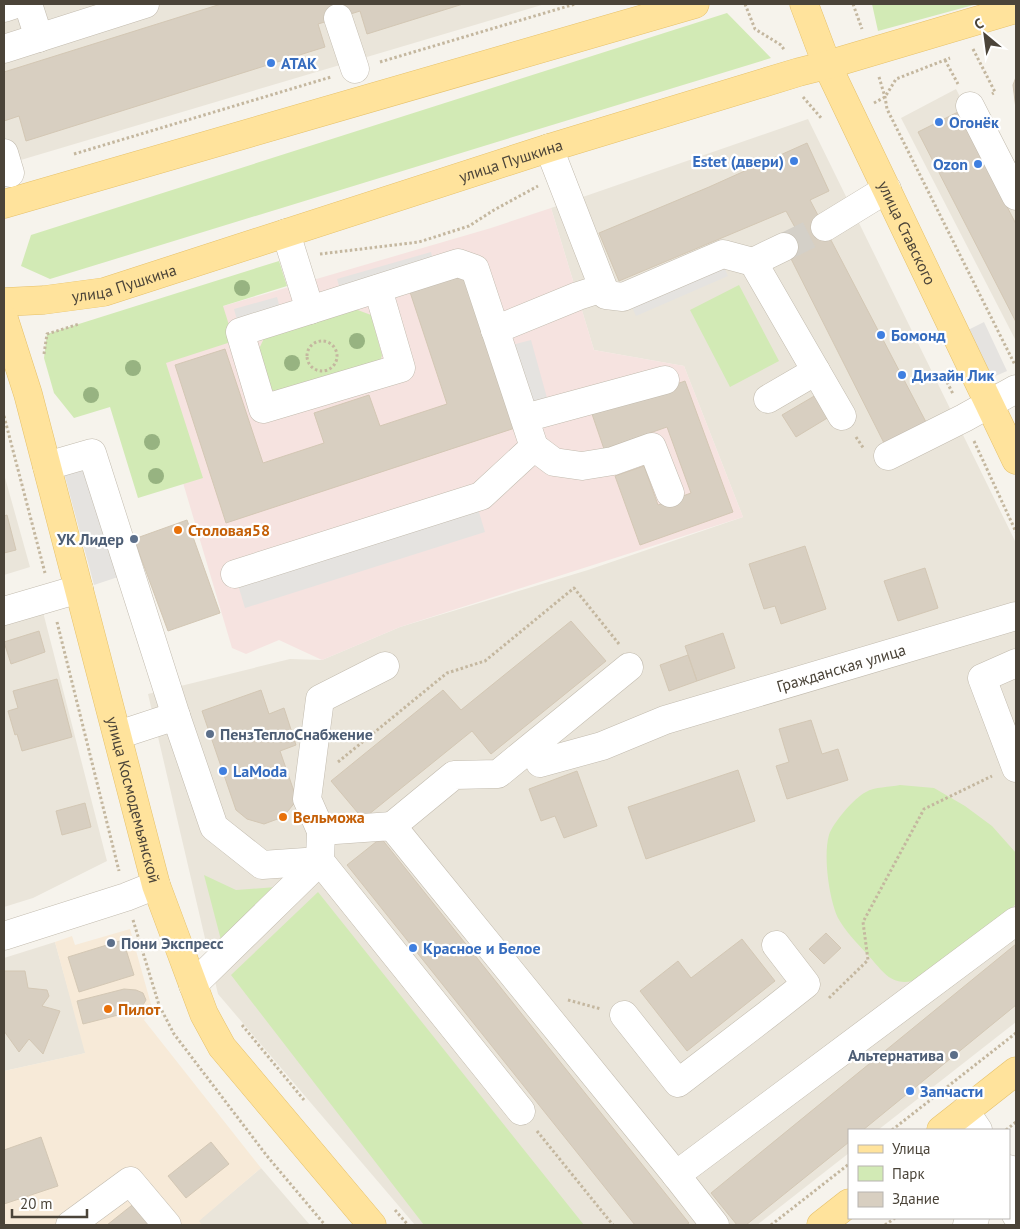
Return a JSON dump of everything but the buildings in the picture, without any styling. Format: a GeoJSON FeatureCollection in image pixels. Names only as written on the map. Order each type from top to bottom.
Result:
{"type":"FeatureCollection","features":[{"type":"Feature","properties":{"kind":"main road"},"geometry":{"type":"LineString","coordinates":[[4,204],[695,4]]}},
{"type":"Feature","properties":{"kind":"main road","name":"улица Ставского"},"geometry":{"type":"LineString","coordinates":[[804,4],[827,65],[1016,460]]}},
{"type":"Feature","properties":{"kind":"main road","name":"улица Пушкина"},"geometry":{"type":"LineString","coordinates":[[4,302],[44,300],[104,292],[549,148],[799,72],[1016,9]]}},
{"type":"Feature","properties":{"kind":"main road","name":"улица Космодемьянской"},"geometry":{"type":"LineString","coordinates":[[4,319],[28,394],[156,885],[204,1014],[222,1047],[372,1225]]}},
{"type":"Feature","properties":{"kind":"main road"},"geometry":{"type":"LineString","coordinates":[[944,1129],[972,1121],[1016,1071]]}},
{"type":"Feature","properties":{"kind":"main road"},"geometry":{"type":"LineString","coordinates":[[821,1225],[848,1204]]}},
{"type":"Feature","properties":{"kind":"street"},"geometry":{"type":"LineString","coordinates":[[4,8],[16,4]]}},
{"type":"Feature","properties":{"kind":"street"},"geometry":{"type":"LineString","coordinates":[[28,4],[39,38]]}},
{"type":"Feature","properties":{"kind":"street"},"geometry":{"type":"LineString","coordinates":[[4,49],[145,4]]}},
{"type":"Feature","properties":{"kind":"street"},"geometry":{"type":"LineString","coordinates":[[338,18],[355,69]]}},
{"type":"Feature","properties":{"kind":"street"},"geometry":{"type":"LineString","coordinates":[[970,106],[1016,196]]}},
{"type":"Feature","properties":{"kind":"street"},"geometry":{"type":"LineString","coordinates":[[549,148],[606,295],[622,298],[723,254],[753,262],[784,246]]}},
{"type":"Feature","properties":{"kind":"street"},"geometry":{"type":"LineString","coordinates":[[824,227],[887,189]]}},
{"type":"Feature","properties":{"kind":"street"},"geometry":{"type":"LineString","coordinates":[[286,233],[310,310]]}},
{"type":"Feature","properties":{"kind":"street"},"geometry":{"type":"LineString","coordinates":[[753,262],[842,416]]}},
{"type":"Feature","properties":{"kind":"street"},"geometry":{"type":"LineString","coordinates":[[378,289],[401,368],[264,410],[240,332],[458,263],[475,269],[534,447],[554,462],[582,466],[613,460],[652,447],[670,493]]}},
{"type":"Feature","properties":{"kind":"street"},"geometry":{"type":"LineString","coordinates":[[495,330],[578,296],[603,288]]}},
{"type":"Feature","properties":{"kind":"street"},"geometry":{"type":"LineString","coordinates":[[768,399],[816,371]]}},
{"type":"Feature","properties":{"kind":"street"},"geometry":{"type":"LineString","coordinates":[[525,418],[665,380]]}},
{"type":"Feature","properties":{"kind":"street"},"geometry":{"type":"LineString","coordinates":[[888,456],[1016,389]]}},
{"type":"Feature","properties":{"kind":"street"},"geometry":{"type":"LineString","coordinates":[[235,574],[481,496],[534,447]]}},
{"type":"Feature","properties":{"kind":"street"},"geometry":{"type":"LineString","coordinates":[[47,466],[92,453],[176,716],[214,827],[262,865],[320,861]]}},
{"type":"Feature","properties":{"kind":"street"},"geometry":{"type":"LineString","coordinates":[[4,611],[79,589]]}},
{"type":"Feature","properties":{"kind":"street","name":"Гражданская улица"},"geometry":{"type":"LineString","coordinates":[[540,763],[602,746],[665,720],[1016,616]]}},
{"type":"Feature","properties":{"kind":"street"},"geometry":{"type":"LineString","coordinates":[[1016,663],[982,678],[1016,766]]}},
{"type":"Feature","properties":{"kind":"street"},"geometry":{"type":"LineString","coordinates":[[386,666],[320,699],[307,799],[321,831],[320,861],[521,1111]]}},
{"type":"Feature","properties":{"kind":"street"},"geometry":{"type":"LineString","coordinates":[[321,831],[392,826],[454,775],[498,774],[629,667]]}},
{"type":"Feature","properties":{"kind":"street"},"geometry":{"type":"LineString","coordinates":[[118,735],[176,716]]}},
{"type":"Feature","properties":{"kind":"street"},"geometry":{"type":"LineString","coordinates":[[392,826],[715,1225]]}},
{"type":"Feature","properties":{"kind":"street"},"geometry":{"type":"LineString","coordinates":[[193,985],[320,861]]}},
{"type":"Feature","properties":{"kind":"street"},"geometry":{"type":"LineString","coordinates":[[4,936],[126,897],[156,885]]}},
{"type":"Feature","properties":{"kind":"street"},"geometry":{"type":"LineString","coordinates":[[676,1175],[1016,920]]}},
{"type":"Feature","properties":{"kind":"street"},"geometry":{"type":"LineString","coordinates":[[624,1015],[678,1083],[806,984],[776,945]]}},
{"type":"Feature","properties":{"kind":"street"},"geometry":{"type":"LineString","coordinates":[[70,1225],[130,1181],[167,1225]]}},
{"type":"Feature","properties":{"kind":"street"},"geometry":{"type":"LineString","coordinates":[[1010,1201],[1016,1215]]}},
{"type":"Feature","properties":{"kind":"path"},"geometry":{"type":"LineString","coordinates":[[66,156],[574,4]]}},
{"type":"Feature","properties":{"kind":"path"},"geometry":{"type":"LineString","coordinates":[[973,49],[982,46]]}},
{"type":"Feature","properties":{"kind":"path"},"geometry":{"type":"LineString","coordinates":[[955,56],[896,79],[885,97],[887,110],[1016,368]]}},
{"type":"Feature","properties":{"kind":"path"},"geometry":{"type":"LineString","coordinates":[[802,96],[825,123]]}},
{"type":"Feature","properties":{"kind":"path"},"geometry":{"type":"LineString","coordinates":[[293,258],[419,242],[469,226],[560,174]]}},
{"type":"Feature","properties":{"kind":"path"},"geometry":{"type":"LineString","coordinates":[[44,358],[47,334],[84,322]]}},
{"type":"Feature","properties":{"kind":"path"},"geometry":{"type":"LineString","coordinates":[[323,341],[332,345],[337,353],[333,367],[324,371],[314,369],[308,362],[307,356],[310,347],[319,342],[323,341]]}},
{"type":"Feature","properties":{"kind":"path"},"geometry":{"type":"LineString","coordinates":[[842,416],[872,460],[888,456]]}},
{"type":"Feature","properties":{"kind":"path"},"geometry":{"type":"LineString","coordinates":[[336,764],[447,673],[485,661],[574,588],[618,642],[629,667]]}},
{"type":"Feature","properties":{"kind":"path"},"geometry":{"type":"LineString","coordinates":[[826,1002],[868,960],[863,922],[924,810],[1016,766]]}},
{"type":"Feature","properties":{"kind":"path"},"geometry":{"type":"LineString","coordinates":[[524,989],[624,1015]]}},
{"type":"Feature","properties":{"kind":"path"},"geometry":{"type":"LineString","coordinates":[[237,1019],[307,1103]]}},
{"type":"Feature","properties":{"kind":"path"},"geometry":{"type":"LineString","coordinates":[[893,1129],[1016,1033]]}},
{"type":"Feature","properties":{"kind":"path"},"geometry":{"type":"LineString","coordinates":[[521,1111],[613,1225]]}},
{"type":"Feature","properties":{"kind":"path"},"geometry":{"type":"LineString","coordinates":[[771,1225],[848,1165]]}},
{"type":"Feature","properties":{"kind":"path"},"geometry":{"type":"LineString","coordinates":[[389,1202],[408,1225]]}},
{"type":"Feature","properties":{"kind":"shaded area"},"geometry":{"type":"Polygon","coordinates":[[[4,4],[545,4],[4,165],[4,4]]]}},
{"type":"Feature","properties":{"kind":"shaded area"},"geometry":{"type":"Polygon","coordinates":[[[956,89],[1016,206],[1016,341],[901,118],[956,89]]]}},
{"type":"Feature","properties":{"kind":"shaded area"},"geometry":{"type":"Polygon","coordinates":[[[808,119],[1016,543],[1016,1022],[879,1129],[848,1129],[848,1154],[757,1225],[415,1225],[218,994],[148,694],[290,659],[322,660],[400,627],[588,570],[743,517],[684,366],[594,350],[551,208],[808,119]]]}},
{"type":"Feature","properties":{"kind":"shaded area"},"geometry":{"type":"Polygon","coordinates":[[[551,208],[594,350],[684,366],[743,517],[400,627],[322,660],[279,640],[246,654],[232,648],[138,331],[491,228],[551,208]]]}},
{"type":"Feature","properties":{"kind":"shaded area"},"geometry":{"type":"Polygon","coordinates":[[[431,252],[436,272],[343,299],[337,279],[431,252]]]}},
{"type":"Feature","properties":{"kind":"shaded area"},"geometry":{"type":"Polygon","coordinates":[[[721,261],[728,276],[636,316],[629,300],[721,261]]]}},
{"type":"Feature","properties":{"kind":"shaded area"},"geometry":{"type":"Polygon","coordinates":[[[277,297],[281,312],[238,324],[234,309],[277,297]]]}},
{"type":"Feature","properties":{"kind":"shaded area"},"geometry":{"type":"Polygon","coordinates":[[[984,322],[1007,371],[991,378],[968,330],[984,322]]]}},
{"type":"Feature","properties":{"kind":"shaded area"},"geometry":{"type":"Polygon","coordinates":[[[531,340],[547,398],[524,405],[508,346],[531,340]]]}},
{"type":"Feature","properties":{"kind":"shaded area"},"geometry":{"type":"Polygon","coordinates":[[[86,462],[124,575],[94,585],[63,469],[86,462]]]}},
{"type":"Feature","properties":{"kind":"shaded area"},"geometry":{"type":"Polygon","coordinates":[[[4,474],[30,567],[4,575],[4,474]]]}},
{"type":"Feature","properties":{"kind":"shaded area"},"geometry":{"type":"Polygon","coordinates":[[[478,509],[485,532],[245,608],[238,585],[478,509]]]}},
{"type":"Feature","properties":{"kind":"shaded area"},"geometry":{"type":"Polygon","coordinates":[[[43,612],[107,861],[33,898],[4,907],[4,625],[43,612]]]}},
{"type":"Feature","properties":{"kind":"shaded area"},"geometry":{"type":"Polygon","coordinates":[[[130,929],[152,1008],[144,1020],[261,1168],[199,1221],[202,1225],[4,1225],[4,1071],[85,1053],[55,942],[72,936],[75,945],[130,929]]]}},
{"type":"Feature","properties":{"kind":"shaded area"},"geometry":{"type":"Polygon","coordinates":[[[55,942],[86,1053],[4,1071],[4,958],[55,942]]]}},
{"type":"Feature","properties":{"kind":"shaded area"},"geometry":{"type":"Polygon","coordinates":[[[261,1168],[310,1225],[202,1225],[198,1221],[261,1168]]]}},
{"type":"Feature","properties":{"kind":"green space"},"geometry":{"type":"Polygon","coordinates":[[[872,4],[977,4],[878,31],[872,4]]]}},
{"type":"Feature","properties":{"kind":"green space"},"geometry":{"type":"Polygon","coordinates":[[[727,13],[771,58],[50,279],[21,266],[31,235],[727,13]]]}},
{"type":"Feature","properties":{"kind":"green space"},"geometry":{"type":"Polygon","coordinates":[[[279,261],[287,286],[223,306],[234,341],[166,363],[203,478],[138,498],[110,407],[74,418],[54,393],[44,358],[47,334],[279,261]]]}},
{"type":"Feature","properties":{"kind":"green space"},"geometry":{"type":"Polygon","coordinates":[[[739,285],[779,361],[730,387],[690,310],[739,285]]]}},
{"type":"Feature","properties":{"kind":"green space"},"geometry":{"type":"Polygon","coordinates":[[[355,309],[371,315],[382,355],[378,369],[289,397],[272,390],[259,349],[265,336],[355,309]]]}},
{"type":"Feature","properties":{"kind":"green space"},"geometry":{"type":"Polygon","coordinates":[[[900,785],[934,788],[965,806],[992,826],[1016,853],[1016,903],[1010,911],[920,979],[910,982],[902,982],[889,977],[844,928],[838,918],[832,900],[827,865],[829,835],[839,818],[850,805],[869,790],[900,785]]]}},
{"type":"Feature","properties":{"kind":"green space"},"geometry":{"type":"Polygon","coordinates":[[[204,875],[236,890],[276,887],[221,940],[204,875]]]}},
{"type":"Feature","properties":{"kind":"green space"},"geometry":{"type":"Polygon","coordinates":[[[318,892],[584,1225],[424,1225],[231,975],[318,892]]]}},
{"type":"Feature","properties":{"kind":"tunnel"},"geometry":{"type":"LineString","coordinates":[[784,247],[825,227]]}},
{"type":"Feature","properties":{"kind":"place","name":"АТАК"},"geometry":{"type":"Point","coordinates":[271,63]}},
{"type":"Feature","properties":{"kind":"place","name":"Огонёк"},"geometry":{"type":"Point","coordinates":[939,122]}},
{"type":"Feature","properties":{"kind":"place","name":"Estet (двери)"},"geometry":{"type":"Point","coordinates":[794,161]}},
{"type":"Feature","properties":{"kind":"place","name":"Ozon"},"geometry":{"type":"Point","coordinates":[978,164]}},
{"type":"Feature","properties":{"kind":"place","name":"Бомонд"},"geometry":{"type":"Point","coordinates":[881,335]}},
{"type":"Feature","properties":{"kind":"place","name":"Дизайн Лик"},"geometry":{"type":"Point","coordinates":[902,375]}},
{"type":"Feature","properties":{"kind":"place","name":"Столовая58"},"geometry":{"type":"Point","coordinates":[178,530]}},
{"type":"Feature","properties":{"kind":"place","name":"УК Лидер"},"geometry":{"type":"Point","coordinates":[134,539]}},
{"type":"Feature","properties":{"kind":"place","name":"ПензТеплоСнабжение"},"geometry":{"type":"Point","coordinates":[210,734]}},
{"type":"Feature","properties":{"kind":"place","name":"LaModa"},"geometry":{"type":"Point","coordinates":[223,771]}},
{"type":"Feature","properties":{"kind":"place","name":"Вельможа"},"geometry":{"type":"Point","coordinates":[283,817]}},
{"type":"Feature","properties":{"kind":"place","name":"Пони Экспресс"},"geometry":{"type":"Point","coordinates":[111,943]}},
{"type":"Feature","properties":{"kind":"place","name":"Красное и Белое"},"geometry":{"type":"Point","coordinates":[413,948]}},
{"type":"Feature","properties":{"kind":"place","name":"Пилот"},"geometry":{"type":"Point","coordinates":[108,1009]}},
{"type":"Feature","properties":{"kind":"place","name":"Альтернатива"},"geometry":{"type":"Point","coordinates":[954,1055]}},
{"type":"Feature","properties":{"kind":"place","name":"Запчасти"},"geometry":{"type":"Point","coordinates":[910,1091]}}]}
